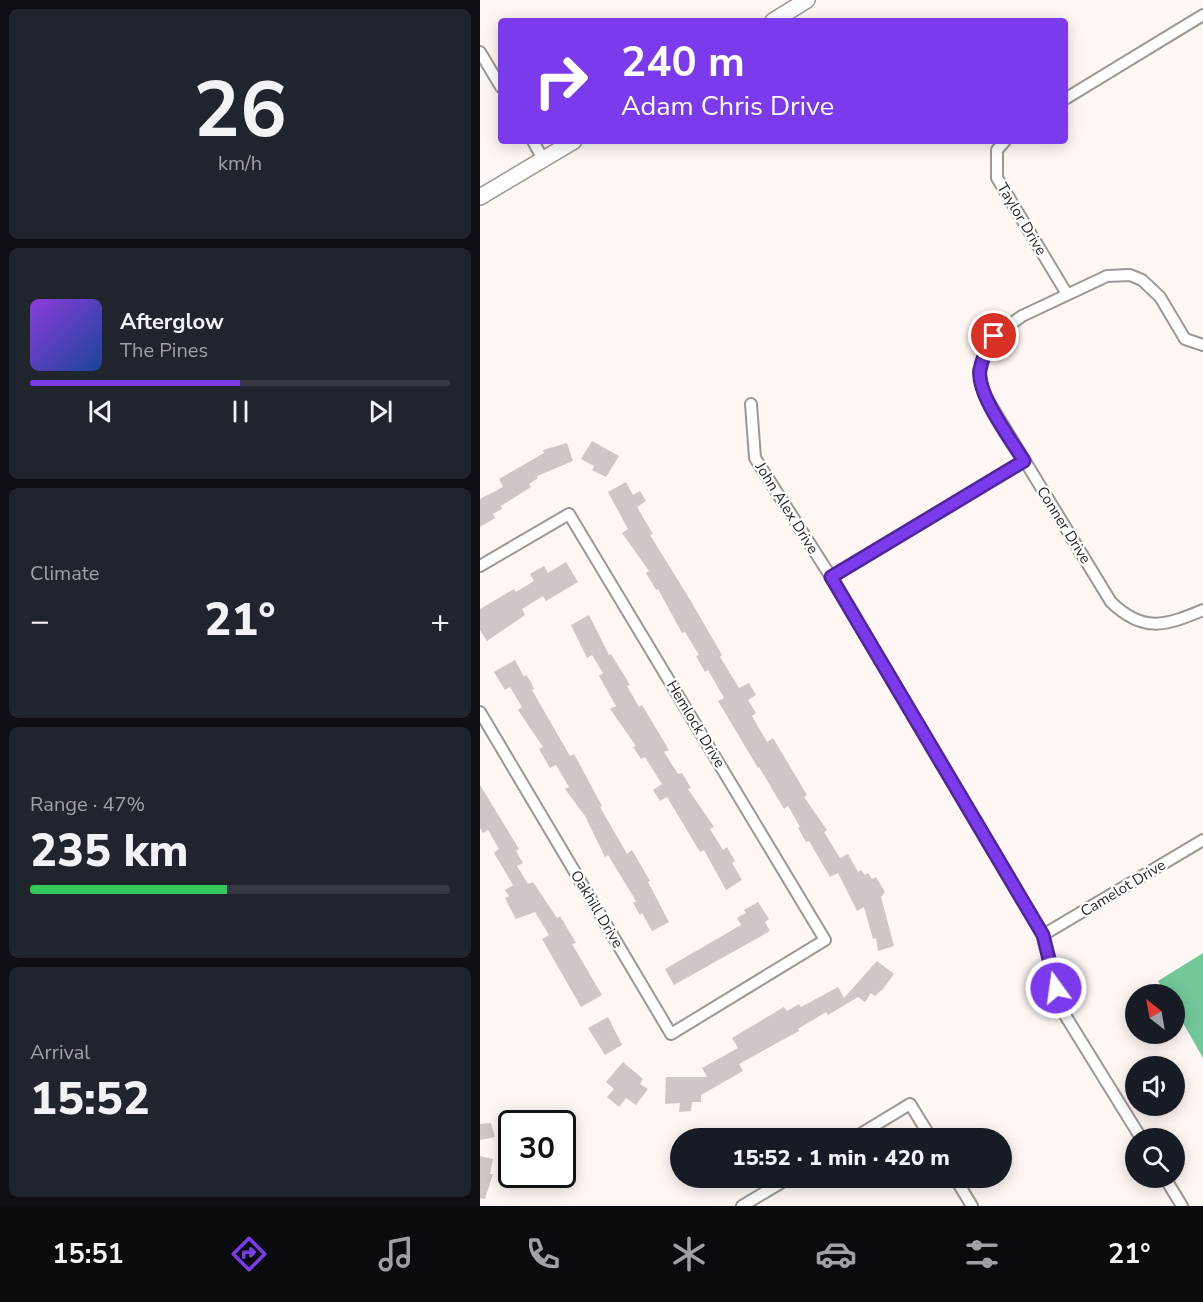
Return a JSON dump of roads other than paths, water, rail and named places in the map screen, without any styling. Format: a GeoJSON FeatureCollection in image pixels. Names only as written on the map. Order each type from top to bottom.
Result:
{"type":"FeatureCollection","features":[{"type":"Feature","properties":{"kind":"street"},"geometry":{"type":"LineString","coordinates":[[778,18],[807,0]]}},
{"type":"Feature","properties":{"kind":"street"},"geometry":{"type":"LineString","coordinates":[[1068,97],[1203,15]]}},
{"type":"Feature","properties":{"kind":"street"},"geometry":{"type":"LineString","coordinates":[[480,52],[498,82]]}},
{"type":"Feature","properties":{"kind":"street"},"geometry":{"type":"LineString","coordinates":[[535,144],[543,159]]}},
{"type":"Feature","properties":{"kind":"street"},"geometry":{"type":"LineString","coordinates":[[480,197],[569,144]]}},
{"type":"Feature","properties":{"kind":"street","name":"Taylor Drive"},"geometry":{"type":"LineString","coordinates":[[1002,144],[997,150],[997,178],[1067,294]]}},
{"type":"Feature","properties":{"kind":"street","name":"Conner Drive"},"geometry":{"type":"LineString","coordinates":[[1203,345],[1185,339],[1153,288],[1142,280],[1130,275],[1107,276],[1022,316],[994,336],[979,371],[984,394],[1111,602],[1123,613],[1141,623],[1163,624],[1203,609]]}},
{"type":"Feature","properties":{"kind":"street","name":"John Alex Drive"},"geometry":{"type":"LineString","coordinates":[[751,404],[755,458],[831,577],[1043,935],[1065,1015],[1135,1128]]}},
{"type":"Feature","properties":{"kind":"street"},"geometry":{"type":"LineString","coordinates":[[831,577],[1024,461]]}},
{"type":"Feature","properties":{"kind":"street","name":"Hemlock Drive"},"geometry":{"type":"LineString","coordinates":[[480,566],[569,514],[825,940],[744,990]]}},
{"type":"Feature","properties":{"kind":"street","name":"Oakhill Drive"},"geometry":{"type":"LineString","coordinates":[[480,712],[671,1034],[744,990]]}},
{"type":"Feature","properties":{"kind":"street","name":"Camelot Drive"},"geometry":{"type":"LineString","coordinates":[[1043,935],[1203,840]]}},
{"type":"Feature","properties":{"kind":"street"},"geometry":{"type":"LineString","coordinates":[[870,1128],[910,1104],[925,1128]]}},
{"type":"Feature","properties":{"kind":"street"},"geometry":{"type":"LineString","coordinates":[[742,1206],[773,1188]]}},
{"type":"Feature","properties":{"kind":"street"},"geometry":{"type":"LineString","coordinates":[[960,1188],[972,1206]]}},
{"type":"Feature","properties":{"kind":"street"},"geometry":{"type":"LineString","coordinates":[[1171,1188],[1182,1206]]}},
{"type":"Feature","properties":{"kind":"street"},"geometry":{"type":"LineString","coordinates":[[761,1195],[768,1206]]}}]}
